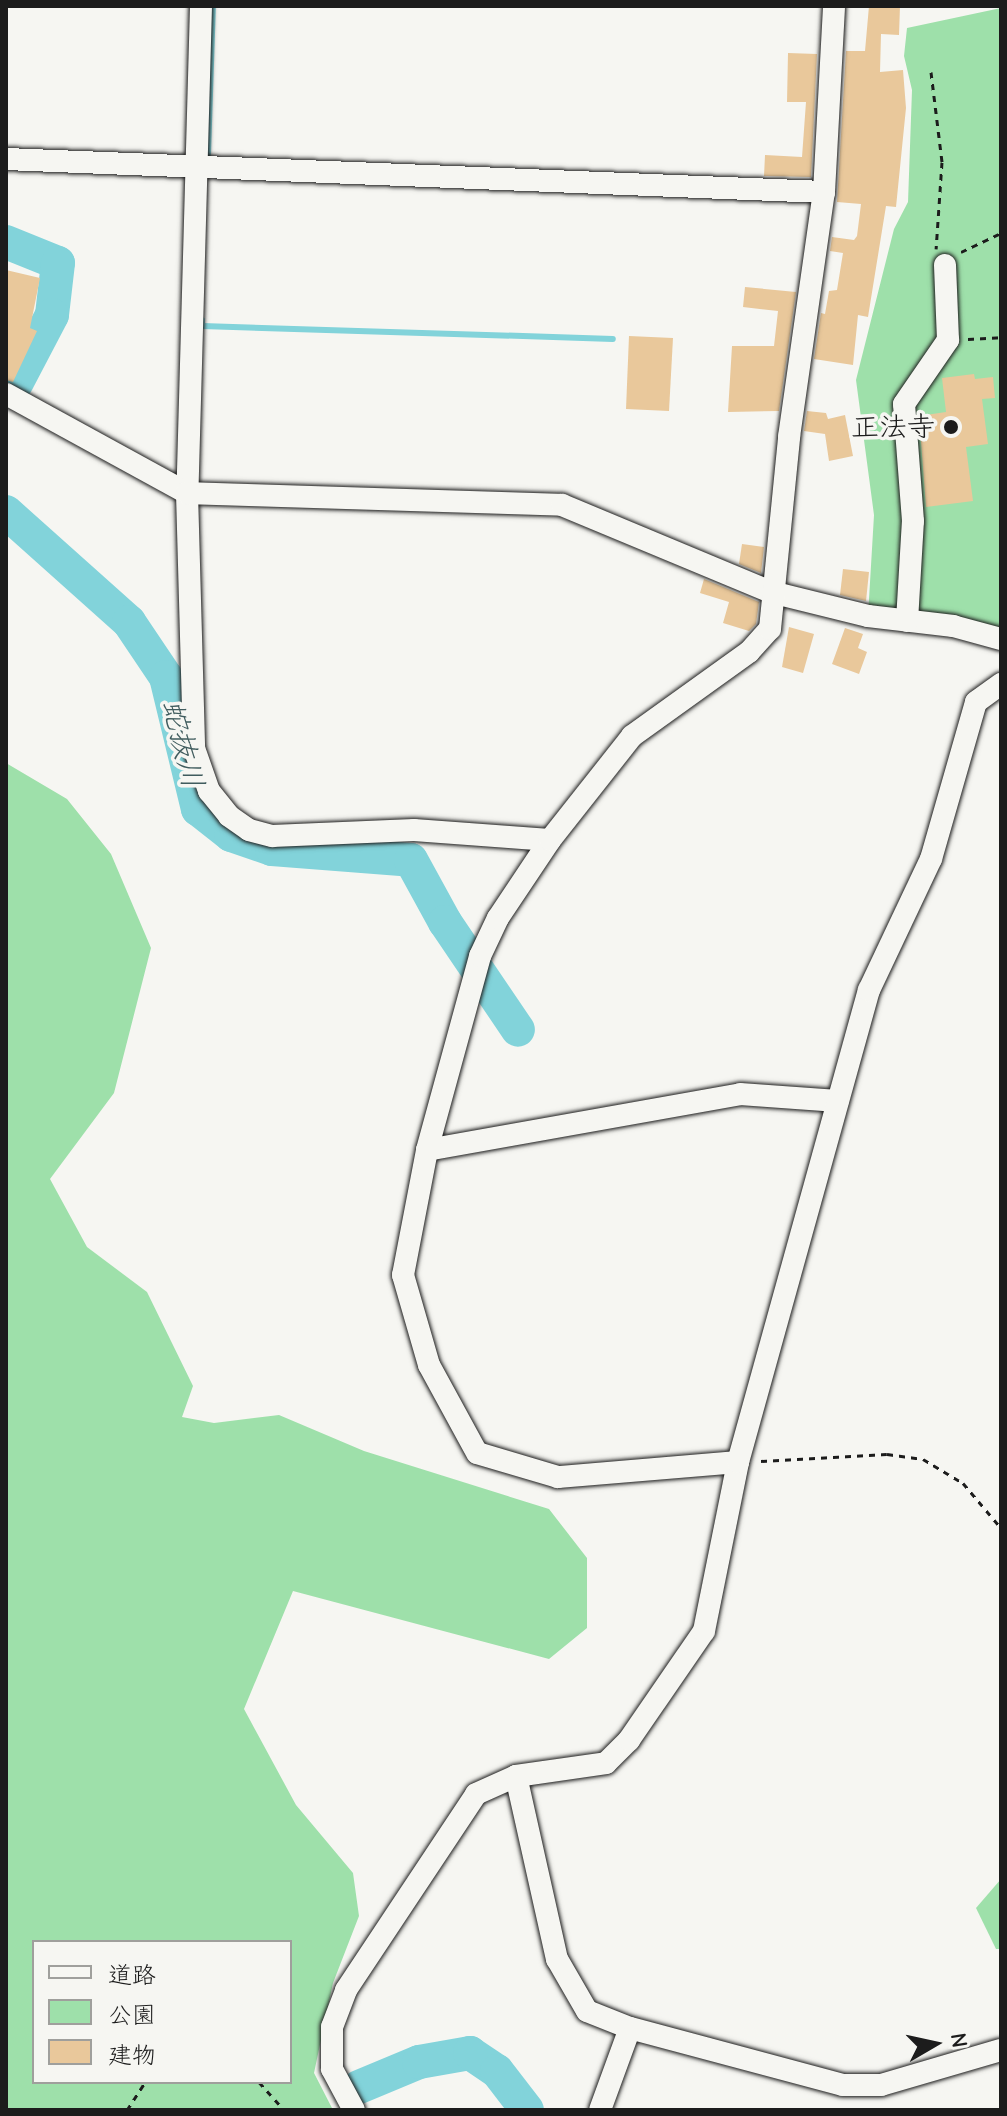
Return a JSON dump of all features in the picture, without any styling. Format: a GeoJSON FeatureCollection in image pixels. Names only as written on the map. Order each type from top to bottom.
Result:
{"type":"FeatureCollection","features":[{"type":"Feature","properties":{"kind":"street"},"geometry":{"type":"LineString","coordinates":[[201,6],[187,493],[194,748],[209,791],[229,816],[249,830],[272,836],[414,830],[550,840]]}},
{"type":"Feature","properties":{"kind":"street"},"geometry":{"type":"LineString","coordinates":[[738,1462],[558,1477],[477,1453],[429,1365],[403,1275],[427,1150],[480,956],[498,918],[550,840],[632,736],[749,652],[770,629],[771,592],[824,192],[834,6]]}},
{"type":"Feature","properties":{"kind":"street"},"geometry":{"type":"LineString","coordinates":[[6,159],[824,192]]}},
{"type":"Feature","properties":{"kind":"street"},"geometry":{"type":"LineString","coordinates":[[907,621],[913,521],[904,404],[948,340],[945,265]]}},
{"type":"Feature","properties":{"kind":"street"},"geometry":{"type":"LineString","coordinates":[[6,394],[187,493],[562,505],[771,592],[1001,639]]}},
{"type":"Feature","properties":{"kind":"street"},"geometry":{"type":"LineString","coordinates":[[354,2110],[332,2069],[332,2027],[346,1990],[476,1794],[516,1776],[606,1763],[629,1740],[704,1631],[738,1462],[869,990],[931,859],[976,702],[1001,684]]}},
{"type":"Feature","properties":{"kind":"street"},"geometry":{"type":"LineString","coordinates":[[427,1150],[740,1094],[838,1101]]}},
{"type":"Feature","properties":{"kind":"street"},"geometry":{"type":"LineString","coordinates":[[516,1776],[557,1959],[587,2011],[630,2028],[843,2085],[881,2085],[1001,2050]]}},
{"type":"Feature","properties":{"kind":"street"},"geometry":{"type":"LineString","coordinates":[[600,2110],[630,2028]]}},
{"type":"Feature","properties":{"kind":"path"},"geometry":{"type":"LineString","coordinates":[[931,72],[942,162],[934,247],[945,265],[970,245],[1001,233]]}},
{"type":"Feature","properties":{"kind":"path"},"geometry":{"type":"LineString","coordinates":[[948,340],[1001,337]]}},
{"type":"Feature","properties":{"kind":"path"},"geometry":{"type":"LineString","coordinates":[[738,1462],[887,1454],[923,1459],[963,1483],[1001,1528]]}},
{"type":"Feature","properties":{"kind":"path"},"geometry":{"type":"LineString","coordinates":[[127,2110],[144,2084]]}},
{"type":"Feature","properties":{"kind":"path"},"geometry":{"type":"LineString","coordinates":[[261,2084],[284,2110]]}},
{"type":"Feature","properties":{"kind":"green space"},"geometry":{"type":"Polygon","coordinates":[[[1001,8],[1001,639],[868,616],[874,515],[856,380],[894,229],[908,202],[912,90],[904,56],[907,28],[1001,8]]]}},
{"type":"Feature","properties":{"kind":"green space"},"geometry":{"type":"Polygon","coordinates":[[[6,763],[67,799],[111,854],[151,948],[114,1093],[50,1179],[87,1247],[147,1292],[193,1386],[182,1417],[214,1423],[279,1415],[364,1451],[549,1509],[587,1558],[587,1628],[549,1659],[293,1591],[244,1709],[296,1805],[353,1873],[359,1916],[333,1983],[314,2073],[333,2110],[6,2110],[6,763]]]}},
{"type":"Feature","properties":{"kind":"green space"},"geometry":{"type":"Polygon","coordinates":[[[1001,1879],[1001,1949],[996,1949],[976,1908],[1001,1879]]]}},
{"type":"Feature","properties":{"kind":"building"},"geometry":{"type":"Polygon","coordinates":[[[869,6],[900,6],[899,35],[881,34],[880,72],[903,70],[906,108],[896,207],[886,206],[868,317],[858,315],[853,365],[814,359],[821,313],[825,314],[829,291],[837,290],[843,253],[830,251],[832,237],[854,240],[857,236],[861,204],[837,202],[846,51],[865,51],[869,6]]]}},
{"type":"Feature","properties":{"kind":"building"},"geometry":{"type":"Polygon","coordinates":[[[788,53],[817,54],[811,177],[764,176],[765,155],[802,157],[806,102],[787,102],[788,53]]]}},
{"type":"Feature","properties":{"kind":"building"},"geometry":{"type":"Polygon","coordinates":[[[6,270],[40,278],[30,328],[37,331],[13,382],[6,380],[6,270]]]}},
{"type":"Feature","properties":{"kind":"building"},"geometry":{"type":"Polygon","coordinates":[[[745,287],[796,292],[779,411],[728,412],[732,346],[774,346],[778,311],[743,307],[745,287]]]}},
{"type":"Feature","properties":{"kind":"building"},"geometry":{"type":"Polygon","coordinates":[[[629,336],[673,338],[669,411],[626,409],[629,336]]]}},
{"type":"Feature","properties":{"kind":"building","name":"正法寺"},"geometry":{"type":"Polygon","coordinates":[[[974,374],[975,379],[993,377],[995,398],[982,399],[988,444],[966,447],[973,501],[926,507],[919,416],[946,412],[942,378],[974,374]]]}},
{"type":"Feature","properties":{"kind":"building"},"geometry":{"type":"Polygon","coordinates":[[[807,411],[826,413],[828,419],[845,415],[853,456],[829,461],[825,434],[804,431],[807,411]]]}},
{"type":"Feature","properties":{"kind":"building"},"geometry":{"type":"Polygon","coordinates":[[[742,544],[764,547],[761,573],[739,564],[742,544]]]}},
{"type":"Feature","properties":{"kind":"building"},"geometry":{"type":"Polygon","coordinates":[[[843,569],[869,572],[866,601],[840,595],[843,569]]]}},
{"type":"Feature","properties":{"kind":"building"},"geometry":{"type":"Polygon","coordinates":[[[704,579],[759,602],[756,624],[749,631],[723,623],[729,602],[700,593],[704,579]]]}},
{"type":"Feature","properties":{"kind":"building"},"geometry":{"type":"Polygon","coordinates":[[[789,627],[814,634],[803,673],[782,667],[789,627]]]}},
{"type":"Feature","properties":{"kind":"building"},"geometry":{"type":"Polygon","coordinates":[[[845,628],[863,634],[858,648],[867,652],[859,674],[832,664],[845,628]]]}},
{"type":"Feature","properties":{"kind":"waterway"},"geometry":{"type":"LineString","coordinates":[[208,154],[213,6]]}},
{"type":"Feature","properties":{"kind":"waterway","name":"蛇抜川"},"geometry":{"type":"LineString","coordinates":[[6,242],[58,263],[52,315],[17,382]]}},
{"type":"Feature","properties":{"kind":"waterway"},"geometry":{"type":"LineString","coordinates":[[202,320],[202,326],[613,339]]}},
{"type":"Feature","properties":{"kind":"waterway","name":"蛇抜川"},"geometry":{"type":"LineString","coordinates":[[6,512],[129,622],[166,677],[198,809],[231,835],[272,849],[411,860],[445,922],[518,1030]]}},
{"type":"Feature","properties":{"kind":"waterway"},"geometry":{"type":"LineString","coordinates":[[359,2087],[419,2062],[470,2053],[497,2071],[527,2110]]}},
{"type":"Feature","properties":{"kind":"place","name":"正法寺"},"geometry":{"type":"Point","coordinates":[951,427]}}]}
